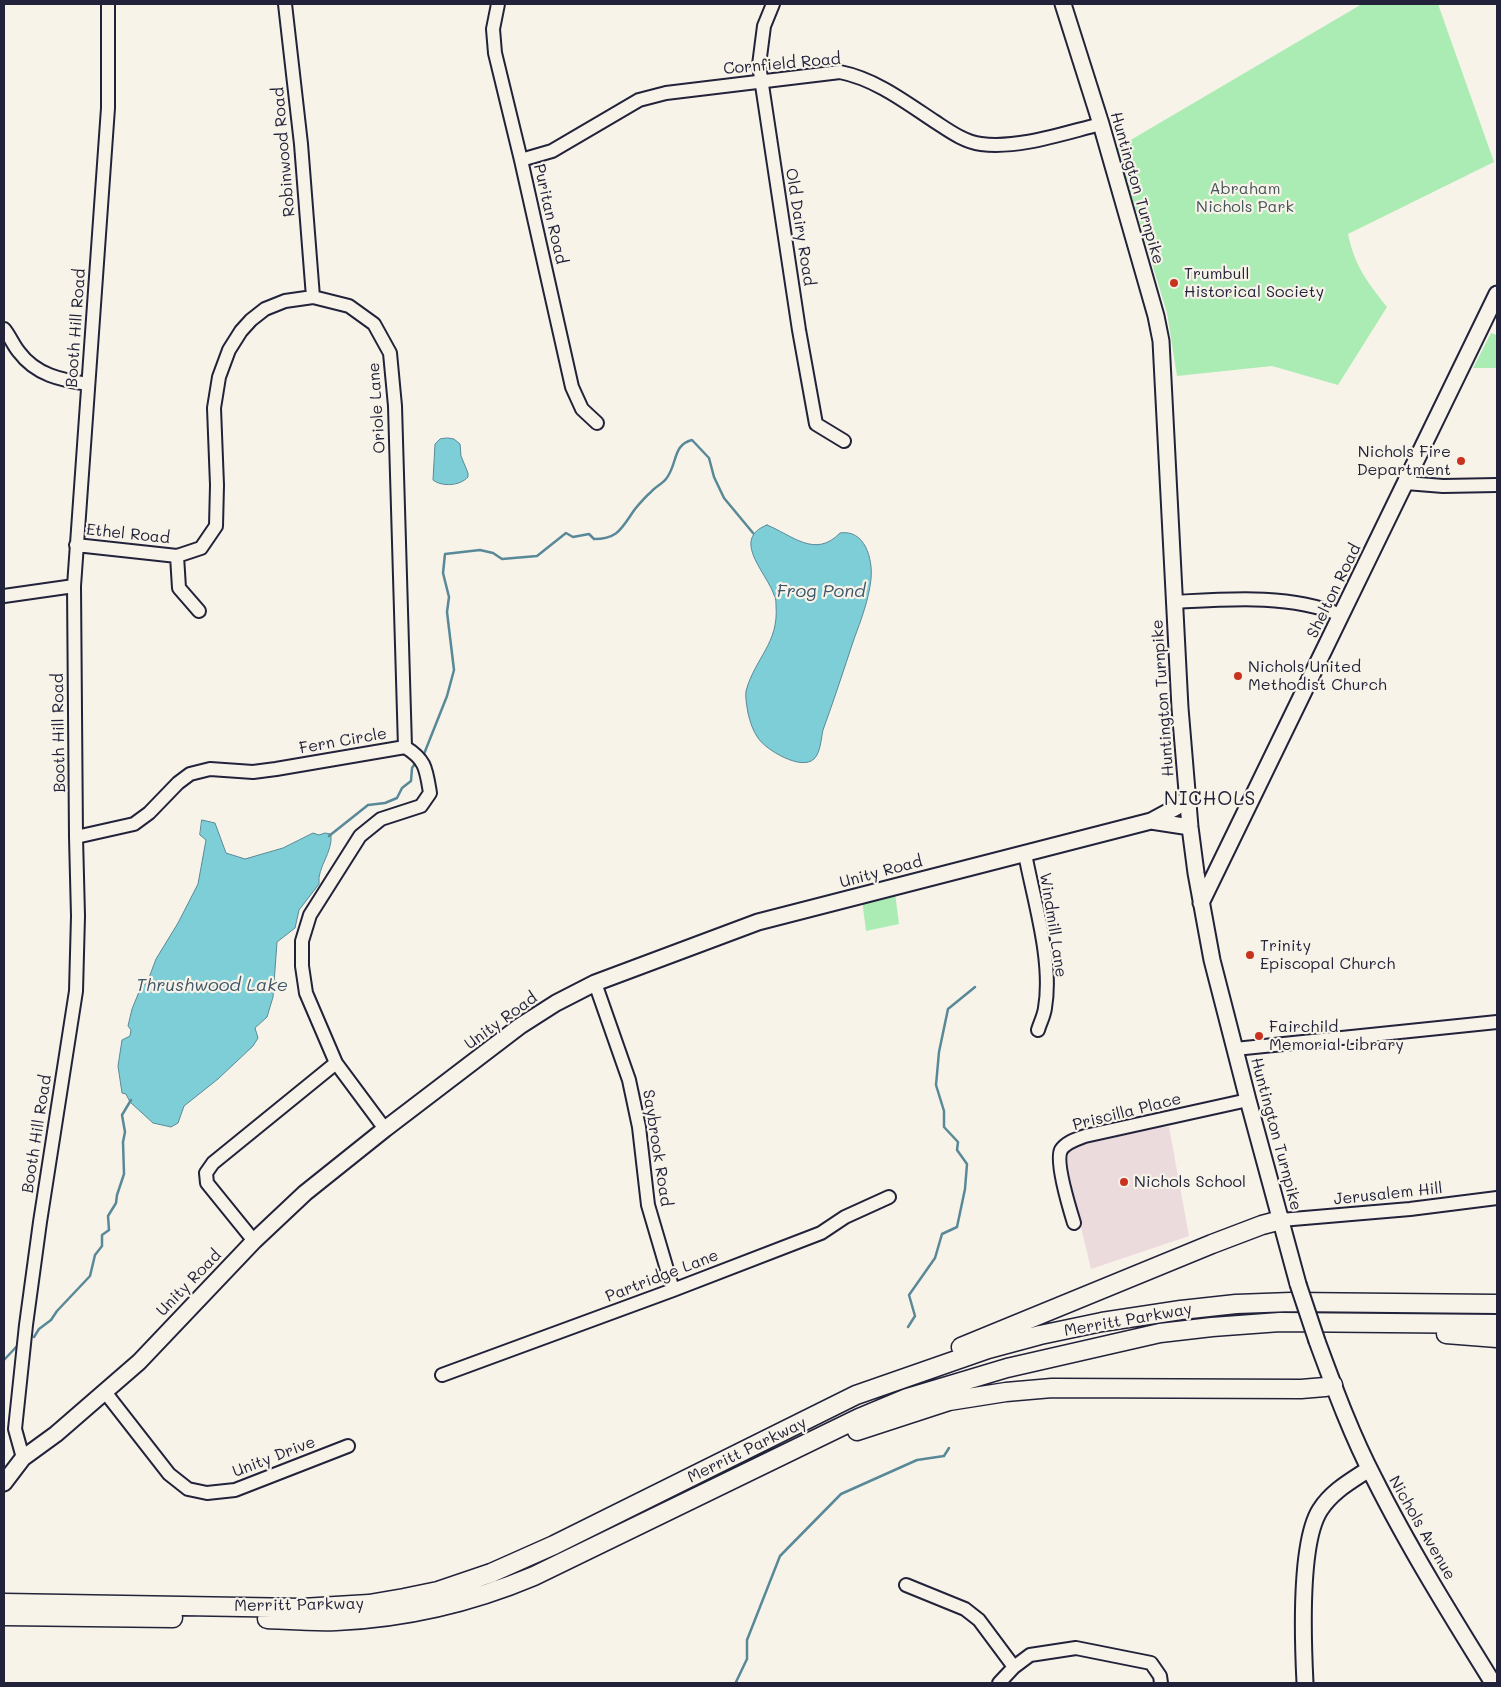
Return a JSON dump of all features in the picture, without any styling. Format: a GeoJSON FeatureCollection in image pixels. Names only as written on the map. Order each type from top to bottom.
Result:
{"type":"FeatureCollection","features":[{"type":"Feature","properties":{"kind":"highway"},"geometry":{"type":"LineString","coordinates":[[856,1395],[902,1371],[1212,1244],[1262,1225],[1281,1220]]}},
{"type":"Feature","properties":{"kind":"highway"},"geometry":{"type":"LineString","coordinates":[[1408,1303],[1497,1297]]}},
{"type":"Feature","properties":{"kind":"highway","name":"Merritt Parkway"},"geometry":{"type":"LineString","coordinates":[[4,1603],[302,1608],[369,1604],[438,1591],[491,1573],[554,1545],[856,1395],[988,1349],[1040,1335],[1122,1319],[1236,1304],[1291,1302],[1497,1304]]}},
{"type":"Feature","properties":{"kind":"highway","name":"Merritt Parkway"},"geometry":{"type":"LineString","coordinates":[[4,1616],[334,1621],[369,1619],[428,1610],[468,1600],[534,1576],[859,1418],[907,1398],[1007,1368],[1160,1334],[1212,1327],[1280,1322],[1497,1324]]}},
{"type":"Feature","properties":{"kind":"highway"},"geometry":{"type":"LineString","coordinates":[[1364,1322],[1401,1331],[1497,1338]]}},
{"type":"Feature","properties":{"kind":"highway"},"geometry":{"type":"LineString","coordinates":[[785,1455],[949,1401],[1006,1392],[1052,1388],[1301,1389],[1333,1385]]}},
{"type":"Feature","properties":{"kind":"main road","name":"Huntington Turnpike"},"geometry":{"type":"LineString","coordinates":[[1063,4],[1101,124],[1156,316],[1161,340],[1174,602],[1187,799],[1201,903],[1212,960],[1298,1284],[1333,1385]]}},
{"type":"Feature","properties":{"kind":"main road","name":"Shelton Road"},"geometry":{"type":"LineString","coordinates":[[1201,903],[1497,294]]}},
{"type":"Feature","properties":{"kind":"main road","name":"Unity Road"},"geometry":{"type":"LineString","coordinates":[[4,1483],[23,1458],[56,1434],[139,1362],[254,1240],[305,1193],[384,1129],[520,1026],[556,1003],[595,983],[758,922],[1150,821],[1175,808],[1187,799]]}},
{"type":"Feature","properties":{"kind":"main road","name":"Unity Road"},"geometry":{"type":"LineString","coordinates":[[1150,821],[1190,827]]}},
{"type":"Feature","properties":{"kind":"main road","name":"Nichols Avenue"},"geometry":{"type":"LineString","coordinates":[[1333,1385],[1369,1469],[1421,1564],[1493,1683]]}},
{"type":"Feature","properties":{"kind":"main road"},"geometry":{"type":"LineString","coordinates":[[1305,1683],[1305,1586],[1313,1529],[1319,1512],[1329,1498],[1340,1488],[1369,1469]]}},
{"type":"Feature","properties":{"kind":"street","name":"Booth Hill Road"},"geometry":{"type":"LineString","coordinates":[[23,1458],[15,1429],[26,1326],[40,1222],[76,991],[78,916],[74,586],[108,108],[108,4]]}},
{"type":"Feature","properties":{"kind":"street","name":"Robinwood Road"},"geometry":{"type":"LineString","coordinates":[[285,4],[301,144],[313,297]]}},
{"type":"Feature","properties":{"kind":"street","name":"Puritan Road"},"geometry":{"type":"LineString","coordinates":[[498,4],[494,30],[494,53],[521,160],[572,387],[582,409],[597,423]]}},
{"type":"Feature","properties":{"kind":"street","name":"Old Dairy Road"},"geometry":{"type":"LineString","coordinates":[[773,4],[764,26],[759,65],[799,330],[816,424],[844,441]]}},
{"type":"Feature","properties":{"kind":"street","name":"Cornfield Road"},"geometry":{"type":"LineString","coordinates":[[521,160],[552,150],[639,100],[666,93],[840,72],[855,75],[886,90],[954,134],[980,144],[1009,146],[1101,124]]}},
{"type":"Feature","properties":{"kind":"street","name":"Oriole Lane"},"geometry":{"type":"LineString","coordinates":[[177,556],[201,548],[216,526],[217,485],[214,408],[219,378],[229,350],[241,331],[265,309],[285,301],[313,297],[349,306],[374,324],[390,353],[395,406],[405,747]]}},
{"type":"Feature","properties":{"kind":"street"},"geometry":{"type":"LineString","coordinates":[[4,329],[18,351],[32,366],[44,374],[88,384]]}},
{"type":"Feature","properties":{"kind":"street"},"geometry":{"type":"LineString","coordinates":[[1406,483],[1443,486],[1497,485]]}},
{"type":"Feature","properties":{"kind":"street","name":"Ethel Road"},"geometry":{"type":"LineString","coordinates":[[76,545],[177,556]]}},
{"type":"Feature","properties":{"kind":"street"},"geometry":{"type":"LineString","coordinates":[[177,556],[179,588],[199,611]]}},
{"type":"Feature","properties":{"kind":"street"},"geometry":{"type":"LineString","coordinates":[[4,596],[74,586]]}},
{"type":"Feature","properties":{"kind":"street"},"geometry":{"type":"LineString","coordinates":[[1174,602],[1238,598],[1261,599],[1305,604],[1324,608],[1341,615]]}},
{"type":"Feature","properties":{"kind":"street","name":"Fern Circle"},"geometry":{"type":"LineString","coordinates":[[76,837],[134,824],[149,813],[178,783],[190,774],[210,769],[253,772],[405,747],[416,754],[426,767],[430,793],[421,806],[381,819],[360,836],[310,915],[302,942],[302,966],[306,993],[336,1063],[384,1129]]}},
{"type":"Feature","properties":{"kind":"street","name":"Windmill Lane"},"geometry":{"type":"LineString","coordinates":[[1025,854],[1044,949],[1047,983],[1045,1010],[1038,1030]]}},
{"type":"Feature","properties":{"kind":"street","name":"Saybrook Road"},"geometry":{"type":"LineString","coordinates":[[595,983],[629,1080],[639,1128],[648,1204],[673,1290]]}},
{"type":"Feature","properties":{"kind":"street"},"geometry":{"type":"LineString","coordinates":[[1235,1049],[1497,1022]]}},
{"type":"Feature","properties":{"kind":"street"},"geometry":{"type":"LineString","coordinates":[[254,1240],[207,1183],[206,1173],[213,1163],[336,1063]]}},
{"type":"Feature","properties":{"kind":"street","name":"Priscilla Place"},"geometry":{"type":"LineString","coordinates":[[1074,1223],[1060,1168],[1059,1155],[1062,1149],[1070,1142],[1085,1136],[1248,1100]]}},
{"type":"Feature","properties":{"kind":"street","name":"Partridge Lane"},"geometry":{"type":"LineString","coordinates":[[442,1375],[821,1233],[845,1217],[889,1197]]}},
{"type":"Feature","properties":{"kind":"street","name":"Jerusalem Hill"},"geometry":{"type":"LineString","coordinates":[[1281,1220],[1410,1209],[1497,1198]]}},
{"type":"Feature","properties":{"kind":"street","name":"Unity Drive"},"geometry":{"type":"LineString","coordinates":[[105,1392],[168,1474],[188,1489],[207,1493],[235,1490],[348,1446]]}},
{"type":"Feature","properties":{"kind":"street"},"geometry":{"type":"LineString","coordinates":[[906,1585],[965,1609],[979,1620],[1014,1667]]}},
{"type":"Feature","properties":{"kind":"street"},"geometry":{"type":"LineString","coordinates":[[999,1683],[1014,1667],[1030,1655],[1076,1648],[1151,1663],[1160,1676],[1161,1683]]}},
{"type":"Feature","properties":{"kind":"shaded area","name":"Nichols School"},"geometry":{"type":"Polygon","coordinates":[[[1161,1127],[1169,1127],[1189,1236],[1091,1269],[1064,1156],[1067,1152],[1081,1145],[1161,1127]]]}},
{"type":"Feature","properties":{"kind":"green space","name":"Abraham Nichols Park"},"geometry":{"type":"Polygon","coordinates":[[[1362,4],[1438,4],[1494,162],[1348,234],[1358,265],[1387,307],[1338,385],[1272,366],[1177,376],[1167,313],[1117,148],[1362,4]]]}},
{"type":"Feature","properties":{"kind":"green space"},"geometry":{"type":"Polygon","coordinates":[[[1491,333],[1497,335],[1497,368],[1473,368],[1491,333]]]}},
{"type":"Feature","properties":{"kind":"green space"},"geometry":{"type":"Polygon","coordinates":[[[894,885],[899,924],[866,931],[861,892],[894,885]]]}},
{"type":"Feature","properties":{"kind":"water"},"geometry":{"type":"Polygon","coordinates":[[[440,439],[454,439],[460,444],[461,456],[468,473],[468,477],[465,480],[456,484],[441,484],[433,480],[435,444],[440,439]]]}},
{"type":"Feature","properties":{"kind":"water","name":"Frog Pond"},"geometry":{"type":"Polygon","coordinates":[[[767,525],[794,539],[813,545],[831,541],[840,533],[849,533],[856,536],[866,547],[871,563],[871,579],[864,609],[823,730],[818,753],[814,759],[808,762],[784,758],[768,748],[756,735],[748,713],[746,691],[770,640],[776,619],[775,597],[751,548],[752,539],[756,531],[767,525]]]}},
{"type":"Feature","properties":{"kind":"water","name":"Thrushwood Lake"},"geometry":{"type":"Polygon","coordinates":[[[202,820],[215,823],[226,853],[245,859],[283,848],[313,833],[319,835],[331,834],[331,841],[328,854],[320,872],[319,884],[299,910],[295,928],[277,942],[273,997],[267,1017],[255,1028],[258,1038],[253,1046],[218,1079],[184,1106],[178,1123],[171,1127],[153,1123],[130,1102],[126,1094],[122,1093],[118,1066],[122,1040],[130,1036],[131,1030],[128,1026],[132,1009],[141,987],[147,983],[156,959],[178,923],[198,884],[206,840],[200,835],[202,820]]]}},
{"type":"Feature","properties":{"kind":"waterway"},"geometry":{"type":"LineString","coordinates":[[424,754],[447,696],[454,670],[447,612],[449,597],[443,573],[445,554],[480,550],[493,553],[502,559],[537,556],[566,533],[573,537],[589,534],[594,539],[609,537],[619,531],[643,500],[666,479],[681,446],[692,440],[709,458],[714,477],[724,498],[753,533]]}},
{"type":"Feature","properties":{"kind":"waterway"},"geometry":{"type":"LineString","coordinates":[[329,836],[368,805],[385,803],[397,798],[402,788],[411,781],[412,768],[416,762]]}},
{"type":"Feature","properties":{"kind":"waterway"},"geometry":{"type":"LineString","coordinates":[[908,1327],[915,1316],[909,1295],[935,1258],[942,1234],[957,1227],[965,1189],[967,1164],[957,1150],[958,1142],[944,1127],[944,1111],[936,1085],[939,1052],[948,1009],[975,987]]}},
{"type":"Feature","properties":{"kind":"waterway"},"geometry":{"type":"LineString","coordinates":[[34,1337],[39,1329],[51,1320],[90,1276],[95,1255],[102,1246],[102,1235],[109,1230],[108,1216],[116,1203],[124,1174],[123,1142],[125,1132],[122,1115],[131,1100]]}},
{"type":"Feature","properties":{"kind":"waterway"},"geometry":{"type":"LineString","coordinates":[[4,1360],[18,1345]]}},
{"type":"Feature","properties":{"kind":"waterway"},"geometry":{"type":"LineString","coordinates":[[737,1683],[747,1659],[747,1640],[780,1556],[841,1494],[917,1460],[944,1456],[949,1448]]}},
{"type":"Feature","properties":{"kind":"place","name":"Trumbull Historical Society"},"geometry":{"type":"Point","coordinates":[1174,283]}},
{"type":"Feature","properties":{"kind":"place","name":"Nichols Fire Department"},"geometry":{"type":"Point","coordinates":[1461,461]}},
{"type":"Feature","properties":{"kind":"place","name":"Nichols United Methodist Church"},"geometry":{"type":"Point","coordinates":[1238,676]}},
{"type":"Feature","properties":{"kind":"place","name":"Trinity Episcopal Church"},"geometry":{"type":"Point","coordinates":[1250,955]}},
{"type":"Feature","properties":{"kind":"place","name":"Fairchild Memorial Library"},"geometry":{"type":"Point","coordinates":[1259,1036]}},
{"type":"Feature","properties":{"kind":"place","name":"Nichols School"},"geometry":{"type":"Point","coordinates":[1124,1182]}},
{"type":"Feature","properties":{"kind":"district","name":"NICHOLS"},"geometry":{"type":"Point","coordinates":[1210,799]}}]}
